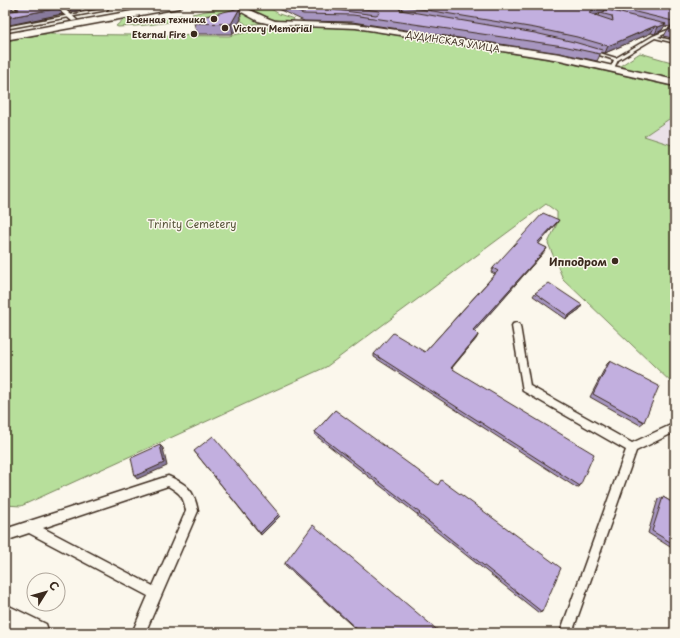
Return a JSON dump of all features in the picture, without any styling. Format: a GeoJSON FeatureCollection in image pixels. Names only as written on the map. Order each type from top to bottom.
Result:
{"type":"FeatureCollection","features":[{"type":"Feature","properties":{"kind":"main road"},"geometry":{"type":"LineString","coordinates":[[5,33],[72,18],[158,5]]}},
{"type":"Feature","properties":{"kind":"main road"},"geometry":{"type":"LineString","coordinates":[[5,37],[108,13],[178,5]]}},
{"type":"Feature","properties":{"kind":"street"},"geometry":{"type":"LineString","coordinates":[[56,5],[72,18]]}},
{"type":"Feature","properties":{"kind":"street","name":"ДУДИНСКАЯ УЛИЦА"},"geometry":{"type":"LineString","coordinates":[[233,5],[261,19],[275,23],[356,26],[560,57],[675,83]]}},
{"type":"Feature","properties":{"kind":"street"},"geometry":{"type":"LineString","coordinates":[[5,616],[37,633]]}},
{"type":"Feature","properties":{"kind":"lane"},"geometry":{"type":"LineString","coordinates":[[5,17],[20,14],[10,5]]}},
{"type":"Feature","properties":{"kind":"lane"},"geometry":{"type":"LineString","coordinates":[[62,9],[86,5]]}},
{"type":"Feature","properties":{"kind":"lane"},"geometry":{"type":"LineString","coordinates":[[330,5],[342,11],[337,14],[344,15]]}},
{"type":"Feature","properties":{"kind":"lane"},"geometry":{"type":"LineString","coordinates":[[611,5],[604,9],[625,15]]}},
{"type":"Feature","properties":{"kind":"lane"},"geometry":{"type":"LineString","coordinates":[[5,28],[108,13],[137,17]]}},
{"type":"Feature","properties":{"kind":"lane"},"geometry":{"type":"LineString","coordinates":[[605,14],[627,19]]}},
{"type":"Feature","properties":{"kind":"lane"},"geometry":{"type":"LineString","coordinates":[[668,25],[674,28]]}},
{"type":"Feature","properties":{"kind":"lane"},"geometry":{"type":"LineString","coordinates":[[663,28],[674,28]]}},
{"type":"Feature","properties":{"kind":"lane"},"geometry":{"type":"LineString","coordinates":[[612,69],[616,59],[674,28]]}},
{"type":"Feature","properties":{"kind":"lane"},"geometry":{"type":"LineString","coordinates":[[654,38],[675,42]]}},
{"type":"Feature","properties":{"kind":"lane"},"geometry":{"type":"LineString","coordinates":[[587,50],[616,59]]}},
{"type":"Feature","properties":{"kind":"lane"},"geometry":{"type":"LineString","coordinates":[[516,326],[526,388],[632,448]]}},
{"type":"Feature","properties":{"kind":"lane"},"geometry":{"type":"LineString","coordinates":[[566,633],[632,448],[675,427]]}},
{"type":"Feature","properties":{"kind":"lane"},"geometry":{"type":"LineString","coordinates":[[5,535],[168,481],[179,486],[190,498],[192,511],[138,633]]}},
{"type":"Feature","properties":{"kind":"lane"},"geometry":{"type":"LineString","coordinates":[[29,527],[156,594]]}},
{"type":"Feature","properties":{"kind":"shaded area"},"geometry":{"type":"Polygon","coordinates":[[[675,115],[675,146],[643,136],[675,115]]]}},
{"type":"Feature","properties":{"kind":"green space"},"geometry":{"type":"Polygon","coordinates":[[[240,5],[265,5],[279,14],[294,19],[292,23],[267,18],[240,5]]]}},
{"type":"Feature","properties":{"kind":"green space"},"geometry":{"type":"Polygon","coordinates":[[[230,6],[263,23],[247,25],[238,18],[227,20],[215,14],[197,17],[192,14],[230,6]]]}},
{"type":"Feature","properties":{"kind":"green space"},"geometry":{"type":"Polygon","coordinates":[[[181,15],[184,17],[181,20],[158,24],[116,26],[124,19],[158,20],[181,15]]]}},
{"type":"Feature","properties":{"kind":"green space","name":"Trinity Cemetery"},"geometry":{"type":"Polygon","coordinates":[[[277,26],[352,28],[559,61],[675,87],[675,115],[644,136],[675,146],[675,386],[563,279],[548,243],[557,224],[557,212],[546,204],[326,367],[21,506],[5,505],[5,41],[42,34],[229,36],[277,26]]]}},
{"type":"Feature","properties":{"kind":"green space"},"geometry":{"type":"Polygon","coordinates":[[[640,53],[675,63],[675,79],[625,69],[620,66],[640,53]]]}},
{"type":"Feature","properties":{"kind":"building"},"geometry":{"type":"Polygon","coordinates":[[[5,5],[10,5],[12,7],[5,8],[5,5]]]}},
{"type":"Feature","properties":{"kind":"building"},"geometry":{"type":"Polygon","coordinates":[[[16,5],[56,5],[59,8],[5,18],[5,12],[19,10],[16,5]]]}},
{"type":"Feature","properties":{"kind":"building"},"geometry":{"type":"Polygon","coordinates":[[[283,5],[337,5],[334,9],[336,10],[376,15],[380,13],[379,11],[343,6],[607,5],[590,11],[589,13],[613,21],[612,16],[600,13],[608,10],[666,24],[658,27],[655,26],[608,46],[577,37],[535,28],[403,6],[399,8],[400,10],[535,33],[602,50],[600,54],[563,46],[353,15],[303,14],[283,5]]]}},
{"type":"Feature","properties":{"kind":"building"},"geometry":{"type":"Polygon","coordinates":[[[616,5],[643,5],[656,8],[662,5],[675,5],[675,21],[615,7],[616,5]]]}},
{"type":"Feature","properties":{"kind":"building"},"geometry":{"type":"Polygon","coordinates":[[[240,8],[231,24],[194,23],[194,19],[240,8]]]}},
{"type":"Feature","properties":{"kind":"building"},"geometry":{"type":"Polygon","coordinates":[[[675,26],[675,31],[668,29],[675,26]]]}},
{"type":"Feature","properties":{"kind":"building"},"geometry":{"type":"Polygon","coordinates":[[[543,213],[559,220],[537,243],[547,248],[473,330],[478,335],[451,368],[594,454],[580,486],[374,354],[393,333],[425,352],[498,271],[493,268],[543,213]]]}},
{"type":"Feature","properties":{"kind":"building"},"geometry":{"type":"Polygon","coordinates":[[[549,283],[582,305],[568,316],[535,293],[549,283]]]}},
{"type":"Feature","properties":{"kind":"building"},"geometry":{"type":"Polygon","coordinates":[[[610,361],[659,386],[644,422],[593,394],[610,361]]]}},
{"type":"Feature","properties":{"kind":"building"},"geometry":{"type":"Polygon","coordinates":[[[335,410],[438,485],[441,480],[561,568],[542,612],[419,514],[420,513],[315,432],[335,410]]]}},
{"type":"Feature","properties":{"kind":"building"},"geometry":{"type":"Polygon","coordinates":[[[213,436],[279,514],[260,533],[194,451],[213,436]]]}},
{"type":"Feature","properties":{"kind":"building"},"geometry":{"type":"Polygon","coordinates":[[[160,445],[164,463],[135,476],[131,458],[160,445]]]}},
{"type":"Feature","properties":{"kind":"building"},"geometry":{"type":"Polygon","coordinates":[[[663,497],[675,504],[675,545],[652,531],[663,497]]]}},
{"type":"Feature","properties":{"kind":"building"},"geometry":{"type":"Polygon","coordinates":[[[313,525],[441,633],[361,633],[285,563],[313,525]]]}},
{"type":"Feature","properties":{"kind":"place","name":"Военная техника"},"geometry":{"type":"Point","coordinates":[214,19]}},
{"type":"Feature","properties":{"kind":"place","name":"Victory Memorial"},"geometry":{"type":"Point","coordinates":[225,28]}},
{"type":"Feature","properties":{"kind":"place","name":"Eternal Fire"},"geometry":{"type":"Point","coordinates":[194,34]}},
{"type":"Feature","properties":{"kind":"place","name":"Ипподром"},"geometry":{"type":"Point","coordinates":[615,261]}}]}
